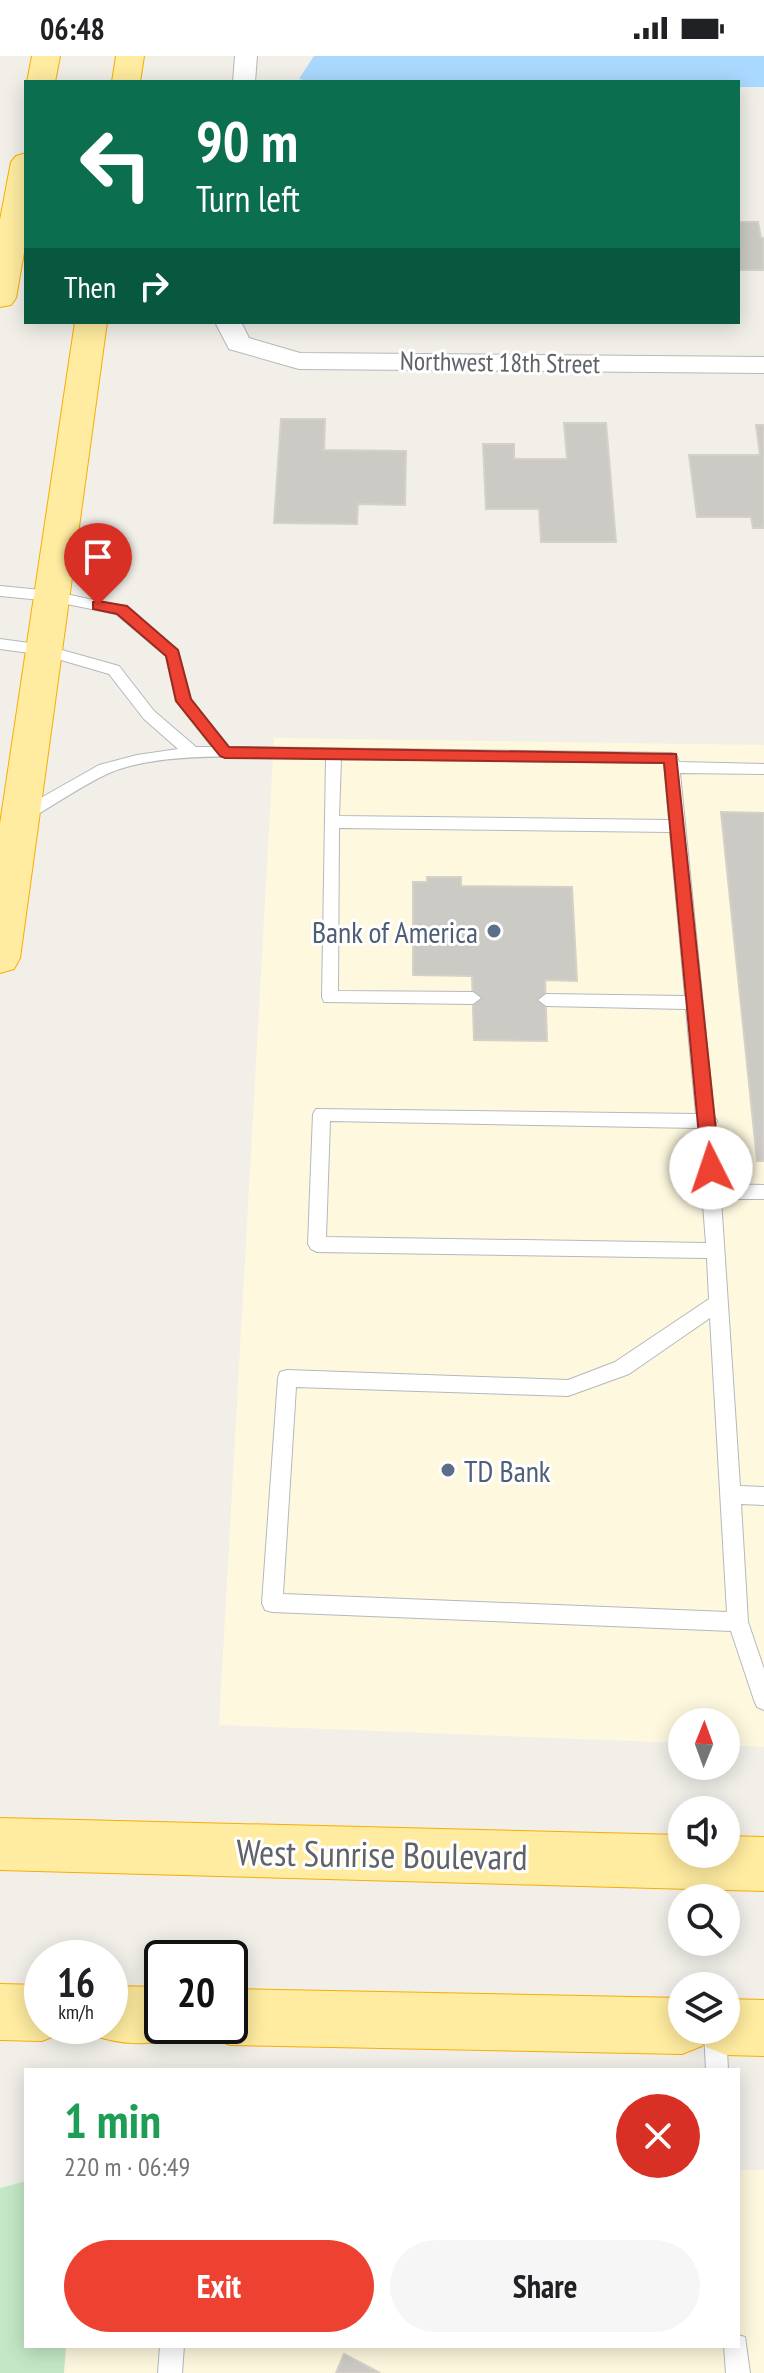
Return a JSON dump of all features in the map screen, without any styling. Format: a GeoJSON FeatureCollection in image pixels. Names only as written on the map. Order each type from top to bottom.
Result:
{"type":"FeatureCollection","features":[{"type":"Feature","properties":{"kind":"highway"},"geometry":{"type":"LineString","coordinates":[[41,80],[46,56]]}},
{"type":"Feature","properties":{"kind":"highway"},"geometry":{"type":"LineString","coordinates":[[126,80],[130,56]]}},
{"type":"Feature","properties":{"kind":"highway"},"geometry":{"type":"LineString","coordinates":[[0,298],[24,172]]}},
{"type":"Feature","properties":{"kind":"highway"},"geometry":{"type":"LineString","coordinates":[[0,958],[91,324]]}},
{"type":"Feature","properties":{"kind":"highway","name":"West Sunrise Boulevard"},"geometry":{"type":"LineString","coordinates":[[0,1844],[764,1864]]}},
{"type":"Feature","properties":{"kind":"highway"},"geometry":{"type":"LineString","coordinates":[[0,2012],[24,2013]]}},
{"type":"Feature","properties":{"kind":"highway"},"geometry":{"type":"LineString","coordinates":[[248,2017],[668,2026]]}},
{"type":"Feature","properties":{"kind":"highway"},"geometry":{"type":"LineString","coordinates":[[740,2027],[764,2028]]}},
{"type":"Feature","properties":{"kind":"street"},"geometry":{"type":"LineString","coordinates":[[244,80],[246,56]]}},
{"type":"Feature","properties":{"kind":"street","name":"Northwest 18th Street"},"geometry":{"type":"LineString","coordinates":[[233,332],[299,361],[764,365]]}},
{"type":"Feature","properties":{"kind":"lane"},"geometry":{"type":"LineString","coordinates":[[0,591],[52,596],[121,610],[173,654],[184,701],[225,752]]}},
{"type":"Feature","properties":{"kind":"lane"},"geometry":{"type":"LineString","coordinates":[[0,644],[44,650],[114,670],[149,715],[192,752]]}},
{"type":"Feature","properties":{"kind":"lane"},"geometry":{"type":"LineString","coordinates":[[20,818],[104,769],[137,760],[192,752],[671,758],[708,1121],[738,1622],[764,1700]]}},
{"type":"Feature","properties":{"kind":"lane"},"geometry":{"type":"LineString","coordinates":[[334,754],[330,997],[473,998]]}},
{"type":"Feature","properties":{"kind":"lane"},"geometry":{"type":"LineString","coordinates":[[671,767],[764,769]]}},
{"type":"Feature","properties":{"kind":"lane"},"geometry":{"type":"LineString","coordinates":[[331,822],[678,826]]}},
{"type":"Feature","properties":{"kind":"lane"},"geometry":{"type":"LineString","coordinates":[[546,1000],[696,1003]]}},
{"type":"Feature","properties":{"kind":"lane"},"geometry":{"type":"LineString","coordinates":[[708,1121],[322,1114],[317,1244],[716,1251]]}},
{"type":"Feature","properties":{"kind":"lane"},"geometry":{"type":"LineString","coordinates":[[712,1191],[764,1192]]}},
{"type":"Feature","properties":{"kind":"lane"},"geometry":{"type":"LineString","coordinates":[[719,1302],[622,1368],[568,1388],[287,1378],[272,1603],[738,1622]]}},
{"type":"Feature","properties":{"kind":"lane"},"geometry":{"type":"LineString","coordinates":[[731,1495],[764,1496]]}},
{"type":"Feature","properties":{"kind":"lane"},"geometry":{"type":"LineString","coordinates":[[716,2044],[717,2068]]}},
{"type":"Feature","properties":{"kind":"lane"},"geometry":{"type":"LineString","coordinates":[[170,2373],[172,2348]]}},
{"type":"Feature","properties":{"kind":"lane"},"geometry":{"type":"LineString","coordinates":[[736,2348],[738,2373]]}},
{"type":"Feature","properties":{"kind":"shaded area"},"geometry":{"type":"Polygon","coordinates":[[[274,738],[764,745],[764,1747],[740,1746],[740,1708],[668,1708],[668,1742],[219,1725],[274,738]]]}},
{"type":"Feature","properties":{"kind":"shaded area"},"geometry":{"type":"Polygon","coordinates":[[[740,2170],[764,2170],[764,2373],[0,2373],[0,2188],[24,2182],[24,2348],[740,2348],[740,2170]]]}},
{"type":"Feature","properties":{"kind":"green space"},"geometry":{"type":"Polygon","coordinates":[[[24,2182],[24,2348],[66,2348],[64,2373],[0,2373],[0,2188],[24,2182]]]}},
{"type":"Feature","properties":{"kind":"water"},"geometry":{"type":"Polygon","coordinates":[[[314,56],[764,56],[764,87],[740,87],[740,80],[299,79],[314,56]]]}},
{"type":"Feature","properties":{"kind":"building"},"geometry":{"type":"Polygon","coordinates":[[[740,222],[758,222],[761,238],[764,238],[764,270],[740,270],[740,222]]]}},
{"type":"Feature","properties":{"kind":"building"},"geometry":{"type":"Polygon","coordinates":[[[281,419],[325,419],[324,450],[406,451],[405,505],[358,504],[357,524],[274,523],[281,419]]]}},
{"type":"Feature","properties":{"kind":"building"},"geometry":{"type":"Polygon","coordinates":[[[564,423],[606,423],[616,542],[541,542],[539,509],[486,509],[483,444],[514,444],[514,459],[567,459],[564,423]]]}},
{"type":"Feature","properties":{"kind":"building"},"geometry":{"type":"Polygon","coordinates":[[[756,425],[764,425],[764,528],[753,528],[751,517],[697,517],[689,455],[760,455],[756,425]]]}},
{"type":"Feature","properties":{"kind":"building"},"geometry":{"type":"Polygon","coordinates":[[[721,812],[764,813],[764,1161],[757,1161],[721,812]]]}},
{"type":"Feature","properties":{"kind":"building","name":"Bank of America"},"geometry":{"type":"Polygon","coordinates":[[[427,877],[461,877],[461,886],[572,887],[577,981],[545,980],[547,1041],[474,1040],[472,976],[413,975],[413,882],[427,882],[427,877]]]}},
{"type":"Feature","properties":{"kind":"building"},"geometry":{"type":"Polygon","coordinates":[[[344,2354],[380,2373],[336,2373],[344,2354]]]}},
{"type":"Feature","properties":{"kind":"place","name":"Bank of America"},"geometry":{"type":"Point","coordinates":[494,931]}},
{"type":"Feature","properties":{"kind":"place","name":"TD Bank"},"geometry":{"type":"Point","coordinates":[448,1470]}},
{"type":"Feature","properties":{"kind":"route"},"geometry":{"type":"LineString","coordinates":[[98,605],[121,610],[173,654],[184,701],[225,752],[671,758],[711,1168]]}}]}
